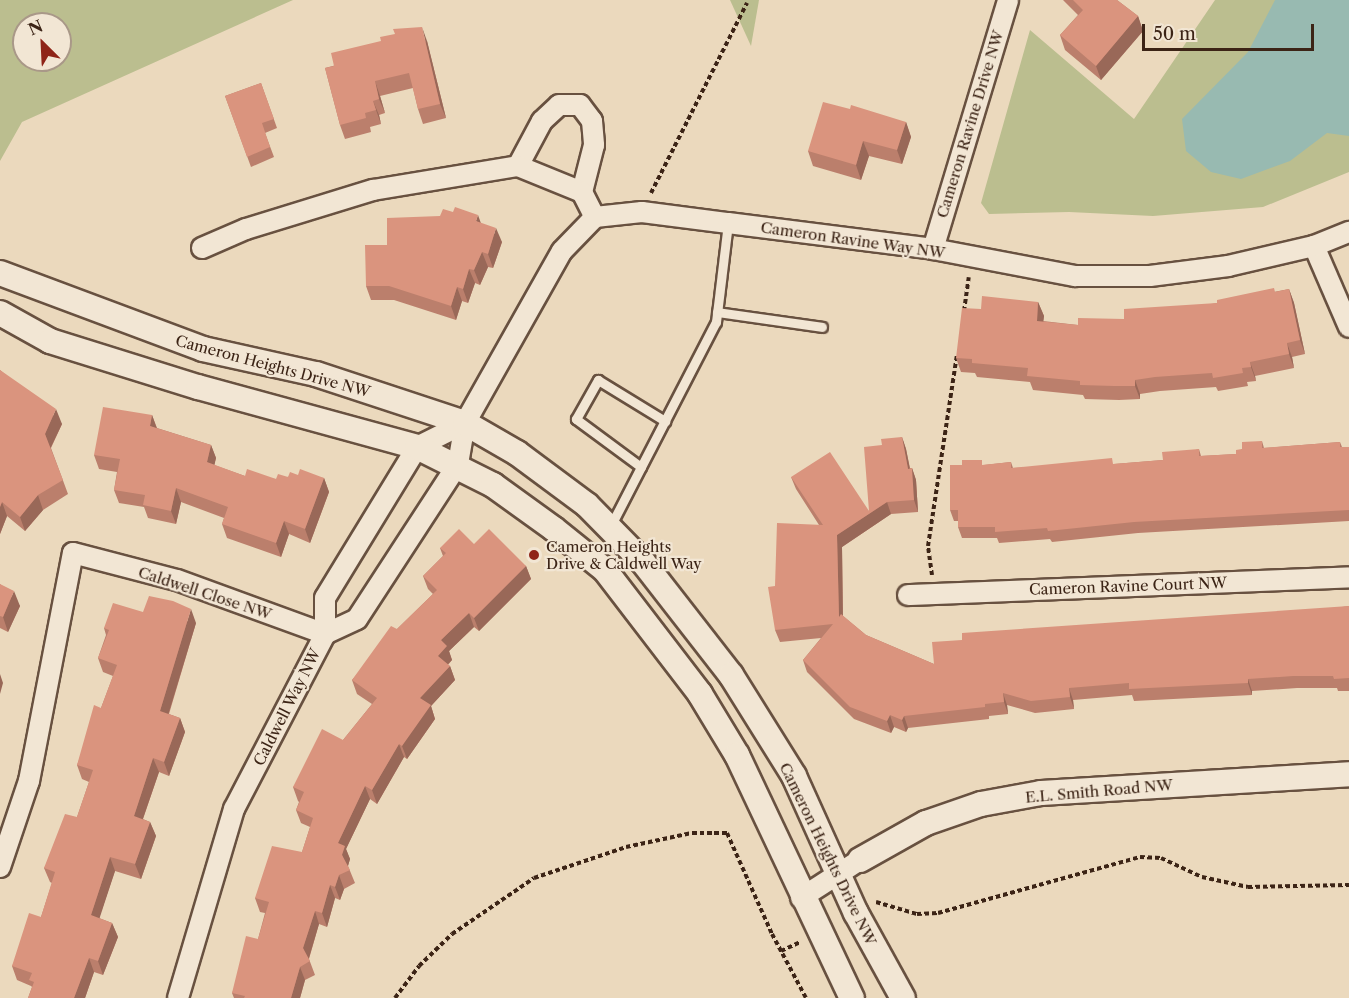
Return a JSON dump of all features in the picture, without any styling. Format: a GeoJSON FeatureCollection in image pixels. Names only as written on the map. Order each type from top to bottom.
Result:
{"type":"FeatureCollection","features":[{"type":"Feature","properties":{"kind":"street","name":"Cameron Ravine Drive NW"},"geometry":{"type":"LineString","coordinates":[[933,249],[1008,0]]}},
{"type":"Feature","properties":{"kind":"street"},"geometry":{"type":"LineString","coordinates":[[518,166],[542,121],[559,105],[580,105],[591,121],[594,145],[582,192]]}},
{"type":"Feature","properties":{"kind":"street"},"geometry":{"type":"LineString","coordinates":[[202,248],[246,229],[373,190],[518,166],[582,192],[595,217],[562,251],[465,423],[458,464],[357,619],[325,634]]}},
{"type":"Feature","properties":{"kind":"street","name":"Cameron Ravine Way NW"},"geometry":{"type":"LineString","coordinates":[[595,217],[642,212],[933,249],[1075,276],[1150,276],[1228,266],[1314,246],[1349,232]]}},
{"type":"Feature","properties":{"kind":"street"},"geometry":{"type":"LineString","coordinates":[[1314,246],[1349,327]]}},
{"type":"Feature","properties":{"kind":"street","name":"Cameron Heights Drive NW"},"geometry":{"type":"LineString","coordinates":[[0,273],[203,349],[316,374],[465,423],[517,453],[587,505],[643,562],[731,675],[794,776],[837,875],[903,998]]}},
{"type":"Feature","properties":{"kind":"street"},"geometry":{"type":"LineString","coordinates":[[0,313],[50,341],[198,387],[417,447],[458,464],[554,529],[605,570],[662,642],[737,755],[801,898],[852,998]]}},
{"type":"Feature","properties":{"kind":"street"},"geometry":{"type":"LineString","coordinates":[[417,447],[465,423]]}},
{"type":"Feature","properties":{"kind":"street","name":"Caldwell Way NW"},"geometry":{"type":"LineString","coordinates":[[178,998],[234,809],[325,634],[325,598],[417,447]]}},
{"type":"Feature","properties":{"kind":"street","name":"Caldwell Close NW"},"geometry":{"type":"LineString","coordinates":[[0,867],[29,781],[73,553],[177,580],[325,634]]}},
{"type":"Feature","properties":{"kind":"street","name":"Cameron Ravine Court NW"},"geometry":{"type":"LineString","coordinates":[[908,595],[1349,577]]}},
{"type":"Feature","properties":{"kind":"street","name":"E.L. Smith Road NW"},"geometry":{"type":"LineString","coordinates":[[801,898],[860,860],[926,823],[1001,800],[1041,794],[1349,774]]}},
{"type":"Feature","properties":{"kind":"lane"},"geometry":{"type":"LineString","coordinates":[[610,528],[716,322],[728,223]]}},
{"type":"Feature","properties":{"kind":"lane"},"geometry":{"type":"LineString","coordinates":[[717,312],[822,327]]}},
{"type":"Feature","properties":{"kind":"lane"},"geometry":{"type":"LineString","coordinates":[[641,467],[576,419],[598,380],[665,421]]}},
{"type":"Feature","properties":{"kind":"path"},"geometry":{"type":"LineString","coordinates":[[642,212],[747,3]]}},
{"type":"Feature","properties":{"kind":"path"},"geometry":{"type":"LineString","coordinates":[[963,316],[971,258]]}},
{"type":"Feature","properties":{"kind":"path"},"geometry":{"type":"LineString","coordinates":[[935,594],[928,546],[958,350]]}},
{"type":"Feature","properties":{"kind":"path"},"geometry":{"type":"LineString","coordinates":[[395,998],[419,966],[452,934],[534,878],[626,847],[692,833],[727,833],[781,951],[806,998]]}},
{"type":"Feature","properties":{"kind":"path"},"geometry":{"type":"LineString","coordinates":[[856,913],[878,901],[918,914],[939,913],[1140,858],[1161,858],[1202,877],[1248,887],[1349,885]]}},
{"type":"Feature","properties":{"kind":"path"},"geometry":{"type":"LineString","coordinates":[[781,951],[818,933]]}},
{"type":"Feature","properties":{"kind":"green space"},"geometry":{"type":"Polygon","coordinates":[[[0,0],[293,0],[22,122],[0,161],[0,0]]]}},
{"type":"Feature","properties":{"kind":"green space"},"geometry":{"type":"Polygon","coordinates":[[[730,0],[759,0],[751,46],[730,0]]]}},
{"type":"Feature","properties":{"kind":"green space"},"geometry":{"type":"Polygon","coordinates":[[[1215,0],[1349,0],[1349,172],[1263,207],[1153,216],[1069,212],[989,214],[981,203],[1030,30],[1134,119],[1215,0]]]}},
{"type":"Feature","properties":{"kind":"water"},"geometry":{"type":"Polygon","coordinates":[[[1275,0],[1349,0],[1349,136],[1327,133],[1290,161],[1241,179],[1211,172],[1186,151],[1182,119],[1248,52],[1275,0]]]}},
{"type":"Feature","properties":{"kind":"building"},"geometry":{"type":"Polygon","coordinates":[[[1073,0],[1117,0],[1138,16],[1096,66],[1060,35],[1083,10],[1073,0]]]}},
{"type":"Feature","properties":{"kind":"building"},"geometry":{"type":"Polygon","coordinates":[[[422,27],[440,104],[418,109],[409,73],[375,81],[379,99],[373,101],[376,110],[365,113],[366,118],[340,125],[325,68],[334,66],[331,53],[381,41],[380,37],[395,34],[393,29],[422,27]]]}},
{"type":"Feature","properties":{"kind":"building"},"geometry":{"type":"Polygon","coordinates":[[[261,83],[274,119],[262,123],[270,147],[247,157],[225,96],[261,83]]]}},
{"type":"Feature","properties":{"kind":"building"},"geometry":{"type":"Polygon","coordinates":[[[823,102],[850,109],[851,105],[906,122],[897,150],[863,141],[856,165],[808,151],[823,102]]]}},
{"type":"Feature","properties":{"kind":"building"},"geometry":{"type":"Polygon","coordinates":[[[455,207],[478,215],[476,221],[496,228],[488,254],[482,252],[474,270],[469,269],[463,289],[457,287],[451,306],[389,286],[366,286],[365,245],[387,245],[387,218],[440,216],[443,209],[453,212],[455,207]]]}},
{"type":"Feature","properties":{"kind":"building"},"geometry":{"type":"Polygon","coordinates":[[[1274,288],[1275,292],[1289,289],[1300,340],[1287,343],[1289,354],[1250,362],[1251,367],[1242,368],[1243,373],[1213,378],[1212,373],[1155,377],[1135,380],[1135,386],[1080,385],[1080,381],[1027,376],[1028,368],[972,363],[972,359],[956,358],[962,308],[981,309],[982,296],[1038,302],[1037,321],[1078,325],[1078,318],[1124,319],[1124,309],[1217,303],[1217,300],[1274,288]]]}},
{"type":"Feature","properties":{"kind":"building"},"geometry":{"type":"Polygon","coordinates":[[[0,370],[56,409],[45,434],[63,480],[38,495],[20,517],[2,502],[0,507],[0,370]]]}},
{"type":"Feature","properties":{"kind":"building"},"geometry":{"type":"Polygon","coordinates":[[[103,407],[152,415],[150,426],[211,445],[207,462],[245,476],[247,469],[276,479],[278,474],[288,477],[290,472],[298,475],[300,469],[324,478],[305,529],[284,521],[276,543],[222,524],[228,507],[176,488],[171,511],[143,505],[145,495],[114,490],[120,459],[94,455],[103,407]]]}},
{"type":"Feature","properties":{"kind":"building"},"geometry":{"type":"Polygon","coordinates":[[[902,437],[908,469],[912,468],[914,500],[887,502],[837,535],[839,617],[841,614],[866,635],[934,664],[932,642],[962,640],[962,633],[1349,606],[1349,678],[1293,676],[1248,679],[1248,683],[1129,689],[1129,683],[1069,688],[1070,697],[1031,701],[1003,693],[1004,702],[985,704],[985,707],[904,716],[902,720],[890,715],[887,721],[850,707],[803,660],[833,624],[775,630],[768,587],[775,586],[777,523],[823,525],[791,477],[830,452],[869,511],[864,447],[882,445],[881,439],[902,437]]]}},
{"type":"Feature","properties":{"kind":"building"},"geometry":{"type":"Polygon","coordinates":[[[1262,441],[1262,448],[1340,442],[1340,447],[1349,447],[1349,510],[1134,522],[1048,531],[1047,528],[995,532],[995,527],[958,527],[958,510],[950,510],[950,465],[962,465],[962,460],[982,460],[982,465],[1011,462],[1011,468],[1112,458],[1113,464],[1163,460],[1162,452],[1199,449],[1199,456],[1236,454],[1236,450],[1242,449],[1242,442],[1262,441]]]}},
{"type":"Feature","properties":{"kind":"building"},"geometry":{"type":"Polygon","coordinates":[[[459,529],[474,544],[489,529],[526,566],[474,618],[469,613],[441,640],[447,646],[438,656],[450,666],[420,698],[431,705],[402,746],[399,744],[372,790],[365,786],[338,843],[345,846],[342,855],[350,870],[339,875],[335,887],[330,885],[322,913],[315,911],[303,948],[310,961],[300,967],[291,998],[244,998],[245,996],[232,993],[246,936],[258,939],[269,902],[255,898],[272,846],[302,852],[313,818],[296,810],[304,792],[293,787],[322,729],[343,740],[377,698],[352,680],[391,626],[397,629],[437,590],[423,576],[446,553],[440,548],[459,529]]]}},
{"type":"Feature","properties":{"kind":"building"},"geometry":{"type":"Polygon","coordinates":[[[0,584],[14,591],[3,617],[0,616],[0,584]]]}},
{"type":"Feature","properties":{"kind":"building"},"geometry":{"type":"Polygon","coordinates":[[[149,596],[173,601],[191,609],[160,711],[180,718],[164,762],[153,758],[134,816],[150,822],[135,864],[110,857],[91,915],[112,923],[98,961],[89,958],[74,998],[28,998],[34,982],[29,980],[32,973],[12,966],[29,913],[41,917],[55,872],[44,868],[65,814],[77,817],[93,770],[77,765],[94,705],[101,708],[117,665],[98,658],[109,630],[104,628],[113,603],[143,612],[149,596]]]}},
{"type":"Feature","properties":{"kind":"place","name":"Cameron Heights Drive & Caldwell Way"},"geometry":{"type":"Point","coordinates":[534,555]}}]}
